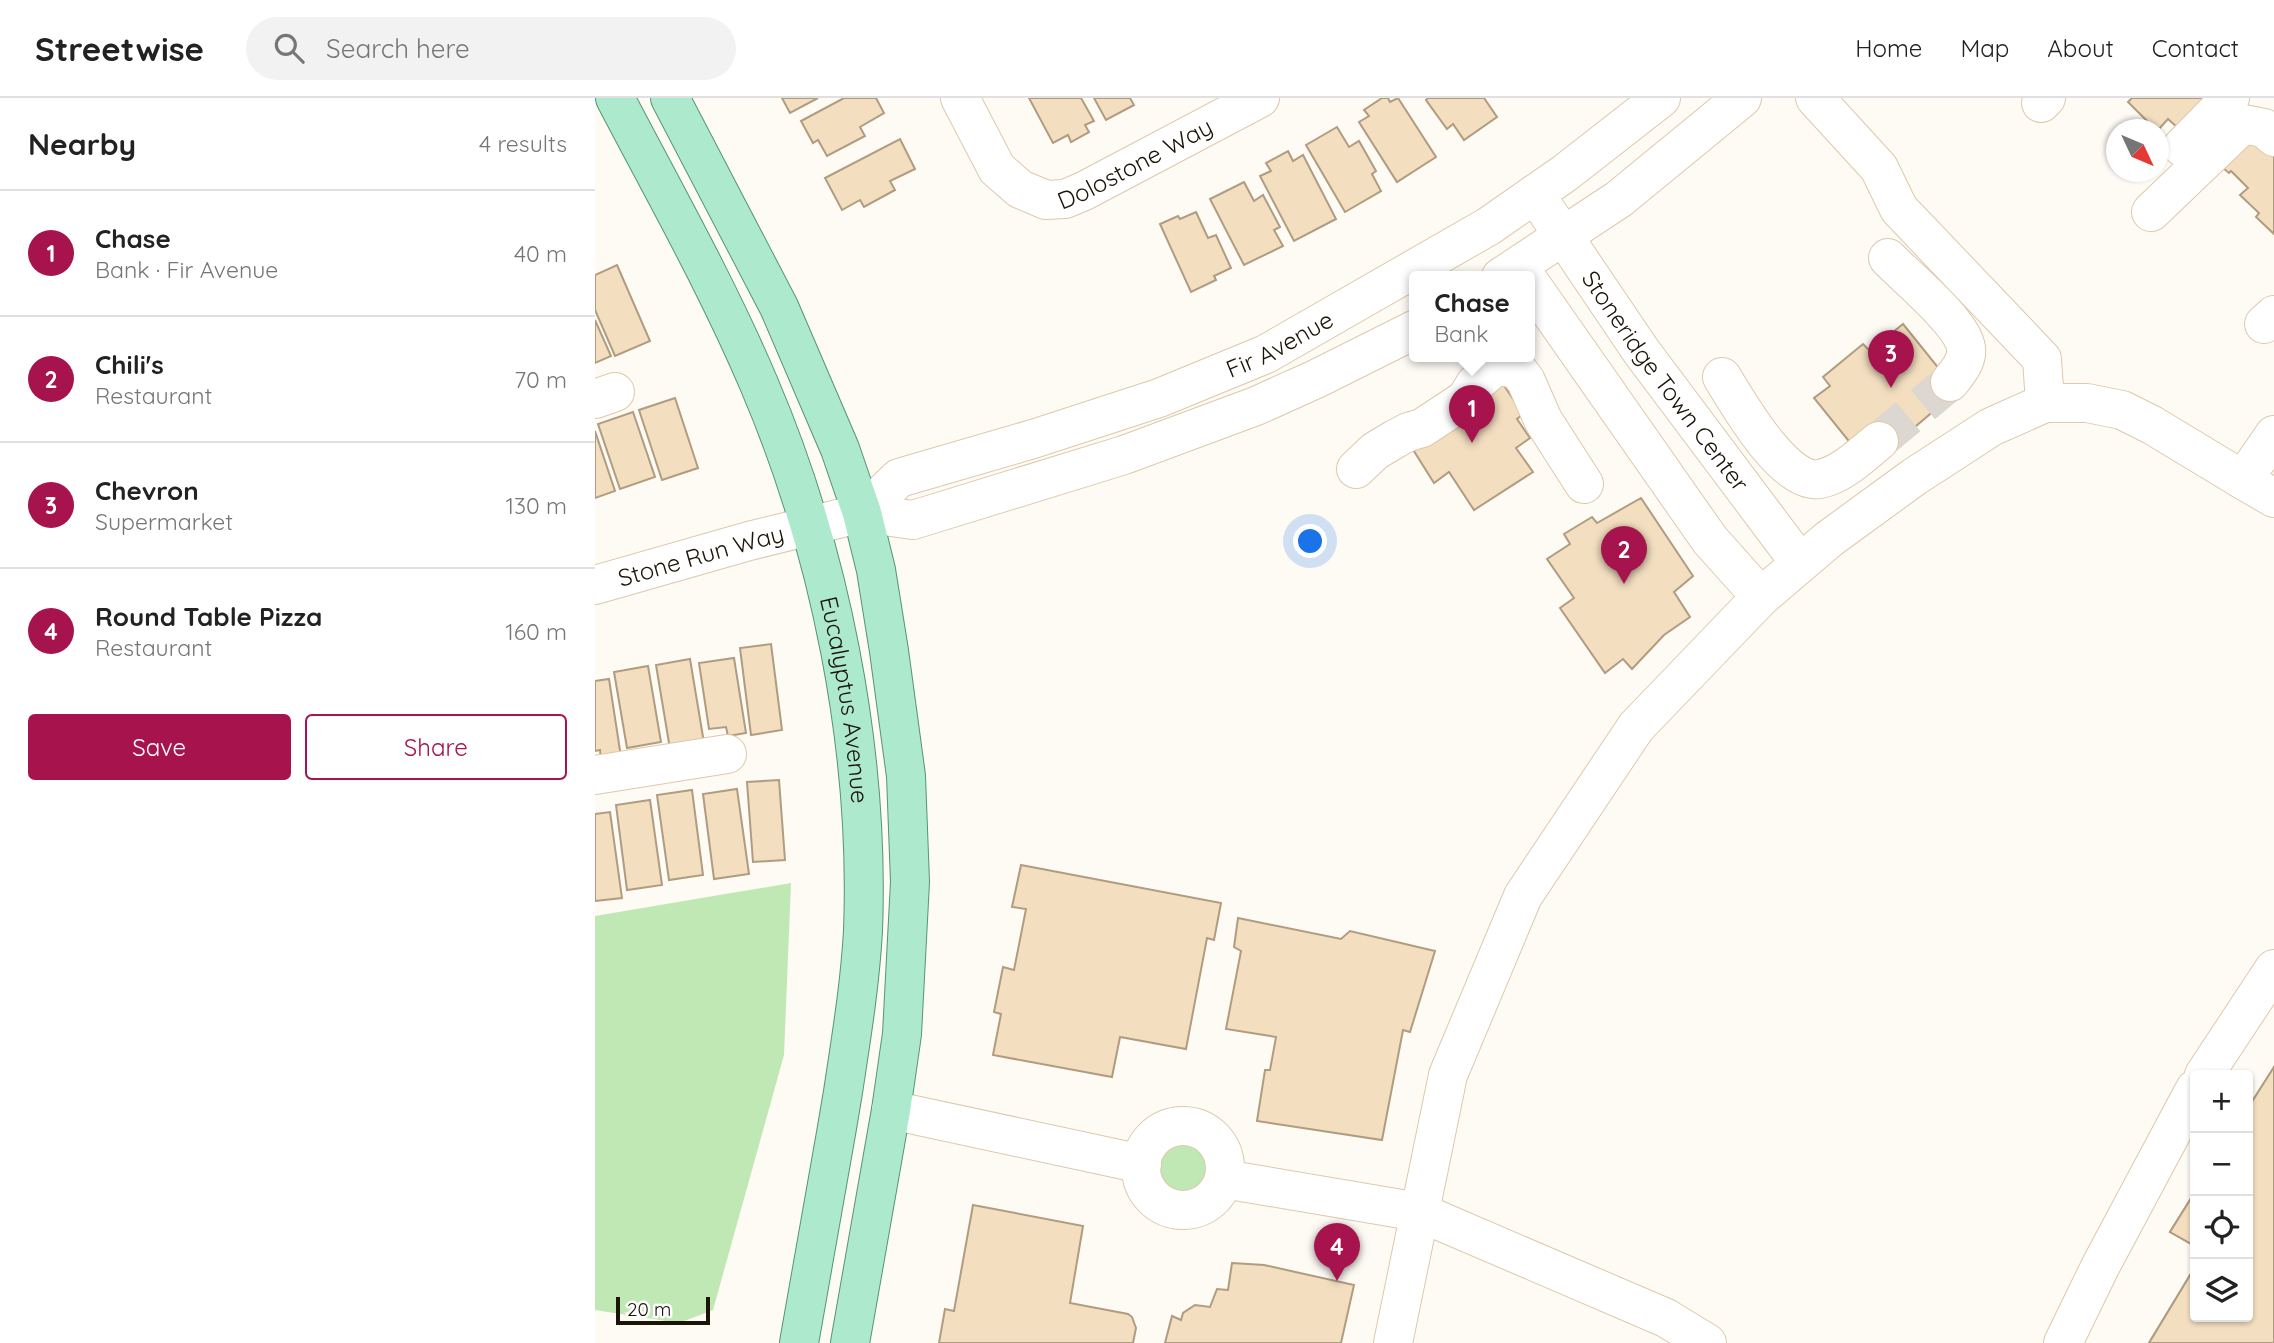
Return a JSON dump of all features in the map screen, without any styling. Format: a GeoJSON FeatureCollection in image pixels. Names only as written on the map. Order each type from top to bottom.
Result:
{"type":"FeatureCollection","features":[{"type":"Feature","properties":{"kind":"main road","name":"Eucalyptus Avenue"},"geometry":{"type":"LineString","coordinates":[[615,98],[717,294],[758,381],[792,470],[826,589],[844,669],[863,862],[863,932],[856,1000],[836,1132],[799,1343]]}},
{"type":"Feature","properties":{"kind":"main road","name":"Eucalyptus Avenue"},"geometry":{"type":"LineString","coordinates":[[670,98],[779,307],[840,449],[862,513],[876,570],[885,624],[906,776],[910,882],[902,1034],[850,1343]]}},
{"type":"Feature","properties":{"kind":"main road"},"geometry":{"type":"LineString","coordinates":[[863,862],[882,953],[871,1084],[891,1110]]}},
{"type":"Feature","properties":{"kind":"street","name":"Dolostone Way"},"geometry":{"type":"LineString","coordinates":[[960,98],[996,169],[1020,189],[1046,200],[1065,199],[1084,191],[1260,98]]}},
{"type":"Feature","properties":{"kind":"street","name":"Fir Avenue"},"geometry":{"type":"LineString","coordinates":[[1411,271],[1489,226],[1661,98]]}},
{"type":"Feature","properties":{"kind":"street"},"geometry":{"type":"LineString","coordinates":[[1523,271],[1563,235],[1619,199],[1742,98]]}},
{"type":"Feature","properties":{"kind":"street"},"geometry":{"type":"LineString","coordinates":[[1815,98],[1879,168],[1899,209],[2042,359],[2045,403]]}},
{"type":"Feature","properties":{"kind":"street"},"geometry":{"type":"LineString","coordinates":[[2150,187],[2230,98]]}},
{"type":"Feature","properties":{"kind":"street"},"geometry":{"type":"LineString","coordinates":[[2150,187],[2243,124],[2264,128],[2274,137]]}},
{"type":"Feature","properties":{"kind":"street","name":"Stoneridge Town Center"},"geometry":{"type":"LineString","coordinates":[[1535,194],[1641,351],[1800,563]]}},
{"type":"Feature","properties":{"kind":"street"},"geometry":{"type":"LineString","coordinates":[[1489,226],[1515,271]]}},
{"type":"Feature","properties":{"kind":"street"},"geometry":{"type":"LineString","coordinates":[[1888,258],[1960,330],[1967,351],[1960,370],[1950,382]]}},
{"type":"Feature","properties":{"kind":"street","name":"Fir Avenue"},"geometry":{"type":"LineString","coordinates":[[862,513],[898,478],[1034,439],[1159,398],[1266,354],[1409,272]]}},
{"type":"Feature","properties":{"kind":"street"},"geometry":{"type":"LineString","coordinates":[[1535,299],[1710,540],[1761,597]]}},
{"type":"Feature","properties":{"kind":"street","name":"Fir Avenue"},"geometry":{"type":"LineString","coordinates":[[808,525],[862,513],[912,520],[1124,455],[1256,406],[1409,332]]}},
{"type":"Feature","properties":{"kind":"street"},"geometry":{"type":"LineString","coordinates":[[1356,469],[1375,451],[1408,432],[1422,428],[1466,399],[1475,384],[1491,370],[1510,367],[1526,381],[1543,420],[1584,484]]}},
{"type":"Feature","properties":{"kind":"street"},"geometry":{"type":"LineString","coordinates":[[1722,377],[1754,429],[1792,471],[1818,480],[1842,470],[1879,441]]}},
{"type":"Feature","properties":{"kind":"street"},"geometry":{"type":"LineString","coordinates":[[1393,1343],[1448,1075],[1523,896],[1636,727],[1761,597],[1829,539],[1914,477],[1991,427],[2045,403],[2087,403],[2122,410],[2259,489],[2274,435]]}},
{"type":"Feature","properties":{"kind":"street","name":"Stone Run Way"},"geometry":{"type":"LineString","coordinates":[[595,585],[808,525]]}},
{"type":"Feature","properties":{"kind":"street"},"geometry":{"type":"LineString","coordinates":[[595,775],[727,754]]}},
{"type":"Feature","properties":{"kind":"street"},"geometry":{"type":"LineString","coordinates":[[2207,1070],[2274,969]]}},
{"type":"Feature","properties":{"kind":"street"},"geometry":{"type":"LineString","coordinates":[[2063,1343],[2100,1267],[2190,1098]]}},
{"type":"Feature","properties":{"kind":"street"},"geometry":{"type":"LineString","coordinates":[[891,1110],[1142,1164]]}},
{"type":"Feature","properties":{"kind":"street"},"geometry":{"type":"LineString","coordinates":[[1177,1126],[1203,1131],[1215,1140],[1226,1165],[1219,1191],[1209,1202],[1197,1208],[1176,1209],[1157,1201],[1148,1191],[1142,1164],[1145,1151],[1153,1139],[1177,1126]]}},
{"type":"Feature","properties":{"kind":"street"},"geometry":{"type":"LineString","coordinates":[[1224,1179],[1419,1212],[1666,1318],[1707,1343]]}},
{"type":"Feature","properties":{"kind":"green space"},"geometry":{"type":"Polygon","coordinates":[[[791,883],[784,1055],[713,1310],[679,1323],[595,1310],[595,916],[791,883]]]}},
{"type":"Feature","properties":{"kind":"green space"},"geometry":{"type":"Polygon","coordinates":[[[1187,1138],[1197,1142],[1205,1150],[1209,1165],[1205,1180],[1197,1188],[1177,1192],[1167,1188],[1159,1180],[1155,1160],[1159,1150],[1167,1142],[1187,1138]]]}},
{"type":"Feature","properties":{"kind":"building"},"geometry":{"type":"Polygon","coordinates":[[[782,98],[818,98],[790,113],[782,98]]]}},
{"type":"Feature","properties":{"kind":"building"},"geometry":{"type":"Polygon","coordinates":[[[844,98],[876,98],[884,113],[860,127],[865,136],[827,156],[818,140],[813,143],[801,121],[844,98]]]}},
{"type":"Feature","properties":{"kind":"building"},"geometry":{"type":"Polygon","coordinates":[[[1029,98],[1081,98],[1094,121],[1085,125],[1089,132],[1071,142],[1068,135],[1053,143],[1029,98]]]}},
{"type":"Feature","properties":{"kind":"building"},"geometry":{"type":"Polygon","coordinates":[[[1094,98],[1130,98],[1134,105],[1106,120],[1094,98]]]}},
{"type":"Feature","properties":{"kind":"building"},"geometry":{"type":"Polygon","coordinates":[[[1382,98],[1388,98],[1390,102],[1398,98],[1436,157],[1397,182],[1359,122],[1369,116],[1364,110],[1382,98]]]}},
{"type":"Feature","properties":{"kind":"building"},"geometry":{"type":"Polygon","coordinates":[[[1484,98],[1497,117],[1464,140],[1453,124],[1447,129],[1426,100],[1484,98]]]}},
{"type":"Feature","properties":{"kind":"building"},"geometry":{"type":"Polygon","coordinates":[[[2132,98],[2213,98],[2179,129],[2169,119],[2145,119],[2128,102],[2132,98]]]}},
{"type":"Feature","properties":{"kind":"building"},"geometry":{"type":"Polygon","coordinates":[[[1337,127],[1349,147],[1359,141],[1376,171],[1372,174],[1381,191],[1345,212],[1306,145],[1337,127]]]}},
{"type":"Feature","properties":{"kind":"building"},"geometry":{"type":"Polygon","coordinates":[[[2253,136],[2274,150],[2274,234],[2256,217],[2259,213],[2240,195],[2248,188],[2231,171],[2229,173],[2223,168],[2253,136]]]}},
{"type":"Feature","properties":{"kind":"building"},"geometry":{"type":"Polygon","coordinates":[[[900,139],[915,169],[890,181],[895,190],[864,207],[860,200],[842,210],[825,178],[900,139]]]}},
{"type":"Feature","properties":{"kind":"building"},"geometry":{"type":"Polygon","coordinates":[[[1288,151],[1293,161],[1303,155],[1336,219],[1294,241],[1260,176],[1271,171],[1266,163],[1288,151]]]}},
{"type":"Feature","properties":{"kind":"building"},"geometry":{"type":"Polygon","coordinates":[[[1244,182],[1254,201],[1263,195],[1280,227],[1274,230],[1283,246],[1244,265],[1210,199],[1244,182]]]}},
{"type":"Feature","properties":{"kind":"building"},"geometry":{"type":"Polygon","coordinates":[[[1196,212],[1208,238],[1216,235],[1231,268],[1214,276],[1216,280],[1191,292],[1160,224],[1196,212]]]}},
{"type":"Feature","properties":{"kind":"building"},"geometry":{"type":"Polygon","coordinates":[[[617,265],[650,341],[615,356],[595,310],[595,275],[617,265]]]}},
{"type":"Feature","properties":{"kind":"building"},"geometry":{"type":"Polygon","coordinates":[[[595,320],[611,356],[595,363],[595,320]]]}},
{"type":"Feature","properties":{"kind":"building"},"geometry":{"type":"Polygon","coordinates":[[[1903,324],[1957,391],[1888,450],[1852,445],[1814,398],[1830,386],[1823,377],[1863,344],[1870,351],[1903,324]]]}},
{"type":"Feature","properties":{"kind":"building"},"geometry":{"type":"Polygon","coordinates":[[[1503,384],[1523,414],[1517,419],[1530,438],[1516,448],[1533,472],[1474,510],[1449,472],[1434,483],[1412,448],[1503,384]]]}},
{"type":"Feature","properties":{"kind":"building"},"geometry":{"type":"Polygon","coordinates":[[[675,398],[698,468],[662,480],[639,410],[675,398]]]}},
{"type":"Feature","properties":{"kind":"building"},"geometry":{"type":"Polygon","coordinates":[[[633,412],[655,477],[620,489],[598,424],[633,412]]]}},
{"type":"Feature","properties":{"kind":"building"},"geometry":{"type":"Polygon","coordinates":[[[595,431],[615,491],[595,498],[595,431]]]}},
{"type":"Feature","properties":{"kind":"building"},"geometry":{"type":"Polygon","coordinates":[[[1641,498],[1693,576],[1674,592],[1690,617],[1664,635],[1632,669],[1623,659],[1605,673],[1560,608],[1574,598],[1547,559],[1570,544],[1564,534],[1592,517],[1597,523],[1641,498]]]}},
{"type":"Feature","properties":{"kind":"building"},"geometry":{"type":"Polygon","coordinates":[[[771,644],[782,730],[751,735],[740,648],[771,644]]]}},
{"type":"Feature","properties":{"kind":"building"},"geometry":{"type":"Polygon","coordinates":[[[734,658],[746,733],[728,736],[726,727],[709,729],[699,663],[734,658]]]}},
{"type":"Feature","properties":{"kind":"building"},"geometry":{"type":"Polygon","coordinates":[[[690,659],[704,743],[670,749],[656,665],[690,659]]]}},
{"type":"Feature","properties":{"kind":"building"},"geometry":{"type":"Polygon","coordinates":[[[648,666],[661,742],[627,748],[614,672],[648,666]]]}},
{"type":"Feature","properties":{"kind":"building"},"geometry":{"type":"Polygon","coordinates":[[[609,679],[621,757],[601,760],[600,750],[595,751],[595,681],[609,679]]]}},
{"type":"Feature","properties":{"kind":"building"},"geometry":{"type":"Polygon","coordinates":[[[779,780],[785,860],[753,862],[747,782],[779,780]]]}},
{"type":"Feature","properties":{"kind":"building"},"geometry":{"type":"Polygon","coordinates":[[[737,789],[749,874],[714,879],[703,794],[737,789]]]}},
{"type":"Feature","properties":{"kind":"building"},"geometry":{"type":"Polygon","coordinates":[[[692,790],[703,875],[669,880],[657,795],[692,790]]]}},
{"type":"Feature","properties":{"kind":"building"},"geometry":{"type":"Polygon","coordinates":[[[650,800],[662,885],[627,890],[616,805],[650,800]]]}},
{"type":"Feature","properties":{"kind":"building"},"geometry":{"type":"Polygon","coordinates":[[[610,812],[622,898],[595,901],[595,814],[610,812]]]}},
{"type":"Feature","properties":{"kind":"building"},"geometry":{"type":"Polygon","coordinates":[[[1021,865],[1221,903],[1214,940],[1207,938],[1186,1049],[1120,1037],[1112,1077],[993,1055],[1001,1014],[994,1012],[1003,967],[1014,970],[1026,909],[1012,907],[1021,865]]]}},
{"type":"Feature","properties":{"kind":"building"},"geometry":{"type":"Polygon","coordinates":[[[1238,918],[1341,939],[1350,931],[1435,951],[1410,1032],[1403,1030],[1382,1140],[1257,1121],[1265,1070],[1270,1070],[1276,1037],[1226,1029],[1241,951],[1234,947],[1238,918]]]}},
{"type":"Feature","properties":{"kind":"building"},"geometry":{"type":"Polygon","coordinates":[[[2274,1067],[2274,1343],[2149,1343],[2190,1275],[2190,1322],[2253,1322],[2253,1100],[2274,1067]]]}},
{"type":"Feature","properties":{"kind":"building"},"geometry":{"type":"Polygon","coordinates":[[[2274,1067],[2274,1343],[2149,1343],[2190,1275],[2190,1322],[2253,1322],[2253,1100],[2274,1067]]]}},
{"type":"Feature","properties":{"kind":"building"},"geometry":{"type":"Polygon","coordinates":[[[2190,1200],[2190,1243],[2170,1232],[2190,1200]]]}},
{"type":"Feature","properties":{"kind":"building"},"geometry":{"type":"Polygon","coordinates":[[[2190,1200],[2190,1243],[2170,1232],[2190,1200]]]}},
{"type":"Feature","properties":{"kind":"building"},"geometry":{"type":"Polygon","coordinates":[[[973,1205],[1083,1226],[1070,1303],[1128,1314],[1136,1328],[1133,1343],[939,1343],[945,1309],[954,1311],[973,1205]]]}},
{"type":"Feature","properties":{"kind":"building"},"geometry":{"type":"Polygon","coordinates":[[[1232,1263],[1264,1265],[1354,1285],[1341,1343],[1165,1343],[1172,1316],[1181,1320],[1183,1313],[1195,1305],[1210,1307],[1217,1289],[1228,1290],[1232,1263]]]}},
{"type":"Feature","properties":{"kind":"tunnel"},"geometry":{"type":"LineString","coordinates":[[1879,441],[1950,382]]}},
{"type":"Feature","properties":{"kind":"place","name":"Chevron"},"geometry":{"type":"Point","coordinates":[1891,388]}},
{"type":"Feature","properties":{"kind":"place","name":"Chase"},"geometry":{"type":"Point","coordinates":[1472,443]}},
{"type":"Feature","properties":{"kind":"place","name":"Chili's"},"geometry":{"type":"Point","coordinates":[1624,584]}},
{"type":"Feature","properties":{"kind":"place","name":"Round Table Pizza"},"geometry":{"type":"Point","coordinates":[1337,1281]}}]}
